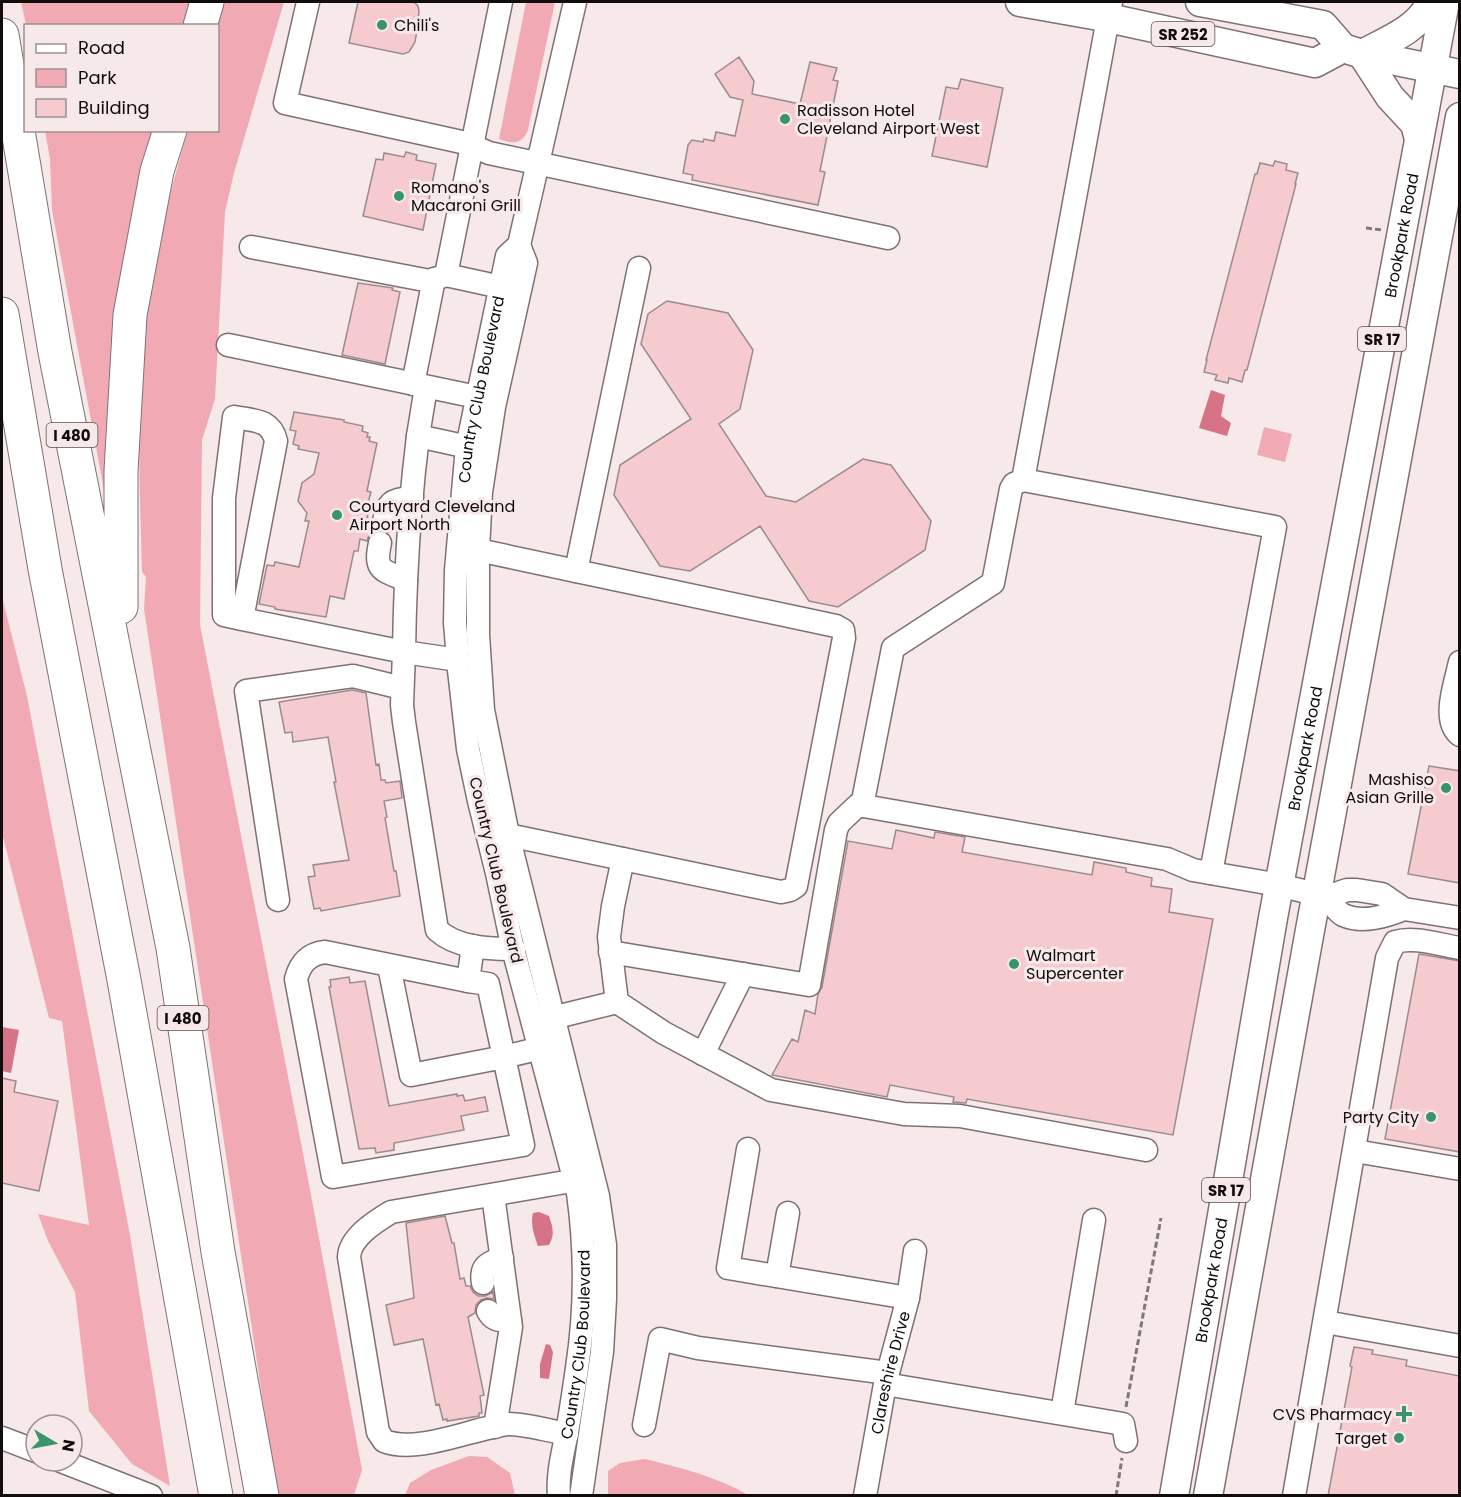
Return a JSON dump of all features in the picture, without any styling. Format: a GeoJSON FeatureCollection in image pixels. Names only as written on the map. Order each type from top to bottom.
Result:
{"type":"FeatureCollection","features":[{"type":"Feature","properties":{"kind":"highway"},"geometry":{"type":"LineString","coordinates":[[201,24],[207,2]]}},
{"type":"Feature","properties":{"kind":"highway","name":"I 480"},"geometry":{"type":"LineString","coordinates":[[2,35],[55,352],[173,948],[218,1252],[262,1496]]}},
{"type":"Feature","properties":{"kind":"highway"},"geometry":{"type":"LineString","coordinates":[[120,678],[121,471],[130,315],[158,171],[169,132]]}},
{"type":"Feature","properties":{"kind":"highway","name":"I 480"},"geometry":{"type":"LineString","coordinates":[[2,314],[45,569],[124,980],[216,1496]]}},
{"type":"Feature","properties":{"kind":"highway"},"geometry":{"type":"LineString","coordinates":[[2,428],[45,569]]}},
{"type":"Feature","properties":{"kind":"main road","name":"SR 252"},"geometry":{"type":"LineString","coordinates":[[1020,2],[1109,10],[1316,63],[1352,51],[1323,25],[1200,2]]}},
{"type":"Feature","properties":{"kind":"main road"},"geometry":{"type":"LineString","coordinates":[[1352,51],[1403,33],[1427,10],[1431,2]]}},
{"type":"Feature","properties":{"kind":"main road","name":"Brookpark Road"},"geometry":{"type":"LineString","coordinates":[[1174,1496],[1279,885],[1445,2]]}},
{"type":"Feature","properties":{"kind":"main road"},"geometry":{"type":"LineString","coordinates":[[1352,51],[1460,74]]}},
{"type":"Feature","properties":{"kind":"main road"},"geometry":{"type":"LineString","coordinates":[[1352,51],[1415,124],[1419,139]]}},
{"type":"Feature","properties":{"kind":"main road","name":"SR 17"},"geometry":{"type":"LineString","coordinates":[[1208,1496],[1322,896],[1460,117]]}},
{"type":"Feature","properties":{"kind":"street"},"geometry":{"type":"LineString","coordinates":[[308,2],[285,103],[466,143],[489,153],[538,164],[888,238]]}},
{"type":"Feature","properties":{"kind":"street"},"geometry":{"type":"LineString","coordinates":[[501,2],[473,147],[440,277],[420,385],[406,580],[402,688],[404,722],[437,930],[443,935],[472,946],[487,949],[514,949]]}},
{"type":"Feature","properties":{"kind":"street","name":"Country Club Boulevard"},"geometry":{"type":"LineString","coordinates":[[575,2],[519,245],[507,256],[477,397],[477,449],[481,492],[478,635],[483,710],[544,1020],[584,1179],[605,1245],[602,1352],[581,1496]]}},
{"type":"Feature","properties":{"kind":"street"},"geometry":{"type":"LineString","coordinates":[[1023,480],[1109,10]]}},
{"type":"Feature","properties":{"kind":"street","name":"Country Club Boulevard"},"geometry":{"type":"LineString","coordinates":[[519,245],[526,263],[494,407],[477,449],[456,570],[455,623],[468,749],[514,949],[544,1020]]}},
{"type":"Feature","properties":{"kind":"street"},"geometry":{"type":"LineString","coordinates":[[251,247],[430,281],[440,277],[501,287]]}},
{"type":"Feature","properties":{"kind":"street"},"geometry":{"type":"LineString","coordinates":[[576,571],[639,268]]}},
{"type":"Feature","properties":{"kind":"street"},"geometry":{"type":"LineString","coordinates":[[228,345],[477,397]]}},
{"type":"Feature","properties":{"kind":"street"},"geometry":{"type":"LineString","coordinates":[[242,619],[276,441],[271,428],[265,424],[234,417],[224,498],[224,615],[242,619],[404,652],[458,660]]}},
{"type":"Feature","properties":{"kind":"street"},"geometry":{"type":"LineString","coordinates":[[418,436],[477,449]]}},
{"type":"Feature","properties":{"kind":"street"},"geometry":{"type":"LineString","coordinates":[[862,806],[893,648],[993,583],[1011,489],[1014,484],[1023,480],[1275,527],[1211,873]]}},
{"type":"Feature","properties":{"kind":"street"},"geometry":{"type":"LineString","coordinates":[[406,580],[380,568],[377,562],[388,506],[391,501],[412,497]]}},
{"type":"Feature","properties":{"kind":"street"},"geometry":{"type":"LineString","coordinates":[[478,550],[836,626],[843,630],[844,638],[796,886],[790,890],[781,892],[508,835]]}},
{"type":"Feature","properties":{"kind":"street"},"geometry":{"type":"LineString","coordinates":[[1460,662],[1450,711],[1454,730],[1460,735]]}},
{"type":"Feature","properties":{"kind":"street"},"geometry":{"type":"LineString","coordinates":[[278,900],[246,691],[353,676],[402,688]]}},
{"type":"Feature","properties":{"kind":"street"},"geometry":{"type":"LineString","coordinates":[[610,952],[809,985],[836,830],[839,822],[858,805],[1167,859],[1192,870],[1279,885],[1322,896],[1347,890],[1383,894],[1404,909],[1460,918]]}},
{"type":"Feature","properties":{"kind":"street"},"geometry":{"type":"LineString","coordinates":[[617,1002],[609,937],[623,859]]}},
{"type":"Feature","properties":{"kind":"street"},"geometry":{"type":"LineString","coordinates":[[1294,1496],[1387,958],[1395,942],[1413,940],[1460,948]]}},
{"type":"Feature","properties":{"kind":"street"},"geometry":{"type":"LineString","coordinates":[[468,981],[472,946]]}},
{"type":"Feature","properties":{"kind":"street"},"geometry":{"type":"LineString","coordinates":[[325,952],[468,981],[488,984],[523,1145],[333,1177],[296,980],[297,972],[308,957],[325,952]]}},
{"type":"Feature","properties":{"kind":"street"},"geometry":{"type":"LineString","coordinates":[[389,966],[411,1074],[550,1046]]}},
{"type":"Feature","properties":{"kind":"street"},"geometry":{"type":"LineString","coordinates":[[703,1054],[743,974]]}},
{"type":"Feature","properties":{"kind":"street"},"geometry":{"type":"LineString","coordinates":[[544,1020],[617,1002],[664,1033],[771,1090],[904,1114],[960,1116],[1146,1150]]}},
{"type":"Feature","properties":{"kind":"street"},"geometry":{"type":"LineString","coordinates":[[748,1149],[728,1268],[908,1298]]}},
{"type":"Feature","properties":{"kind":"street"},"geometry":{"type":"LineString","coordinates":[[1355,1151],[1460,1169]]}},
{"type":"Feature","properties":{"kind":"street"},"geometry":{"type":"LineString","coordinates":[[567,1434],[510,1424],[416,1445],[399,1446],[384,1441],[378,1432],[349,1248],[353,1242],[391,1212],[584,1179]]}},
{"type":"Feature","properties":{"kind":"street","name":"Country Club Boulevard"},"geometry":{"type":"LineString","coordinates":[[559,1496],[560,1469],[578,1364],[584,1293],[584,1179]]}},
{"type":"Feature","properties":{"kind":"street"},"geometry":{"type":"LineString","coordinates":[[493,1195],[511,1327],[495,1427]]}},
{"type":"Feature","properties":{"kind":"street"},"geometry":{"type":"LineString","coordinates":[[777,1276],[788,1213]]}},
{"type":"Feature","properties":{"kind":"street"},"geometry":{"type":"LineString","coordinates":[[1062,1413],[1094,1220]]}},
{"type":"Feature","properties":{"kind":"street","name":"Clareshire Drive"},"geometry":{"type":"LineString","coordinates":[[865,1496],[887,1379],[908,1298],[915,1251]]}},
{"type":"Feature","properties":{"kind":"street"},"geometry":{"type":"LineString","coordinates":[[483,1283],[482,1275],[485,1265],[489,1261],[501,1258]]}},
{"type":"Feature","properties":{"kind":"street"},"geometry":{"type":"LineString","coordinates":[[488,1311],[495,1319],[510,1321]]}},
{"type":"Feature","properties":{"kind":"street"},"geometry":{"type":"LineString","coordinates":[[1325,1322],[1460,1346]]}},
{"type":"Feature","properties":{"kind":"street"},"geometry":{"type":"LineString","coordinates":[[644,1425],[660,1339],[698,1348],[887,1379],[1062,1413],[1125,1433]]}},
{"type":"Feature","properties":{"kind":"street"},"geometry":{"type":"LineString","coordinates":[[2,1438],[24,1446]]}},
{"type":"Feature","properties":{"kind":"street"},"geometry":{"type":"LineString","coordinates":[[84,1470],[143,1493]]}},
{"type":"Feature","properties":{"kind":"path"},"geometry":{"type":"LineString","coordinates":[[1116,1496],[1161,1218]]}},
{"type":"Feature","properties":{"kind":"green space"},"geometry":{"type":"Polygon","coordinates":[[[21,2],[198,2],[192,24],[26,24],[21,2]]]}},
{"type":"Feature","properties":{"kind":"green space"},"geometry":{"type":"Polygon","coordinates":[[[223,2],[284,2],[234,173],[225,212],[215,399],[202,440],[200,625],[362,1470],[354,1495],[277,1495],[144,609],[146,577],[142,572],[139,424],[147,309],[161,232],[188,132],[219,132],[218,24],[223,2]]]}},
{"type":"Feature","properties":{"kind":"green space"},"geometry":{"type":"Polygon","coordinates":[[[526,2],[555,2],[528,130],[520,141],[508,142],[499,139],[526,2]]]}},
{"type":"Feature","properties":{"kind":"green space"},"geometry":{"type":"Polygon","coordinates":[[[45,132],[160,132],[113,504],[104,490],[52,210],[50,159],[45,132]]]}},
{"type":"Feature","properties":{"kind":"green space"},"geometry":{"type":"Polygon","coordinates":[[[1264,427],[1292,434],[1285,462],[1257,455],[1264,427]]]}},
{"type":"Feature","properties":{"kind":"green space"},"geometry":{"type":"Polygon","coordinates":[[[2,597],[27,696],[130,1235],[170,1486],[132,1464],[89,1411],[75,1292],[48,1241],[38,1214],[89,1225],[62,1021],[49,1018],[2,833],[2,597]]]}},
{"type":"Feature","properties":{"kind":"green space"},"geometry":{"type":"Polygon","coordinates":[[[469,1456],[487,1457],[510,1473],[515,1495],[405,1495],[410,1483],[431,1470],[469,1456]]]}},
{"type":"Feature","properties":{"kind":"green space"},"geometry":{"type":"Polygon","coordinates":[[[645,1459],[711,1478],[748,1495],[608,1495],[608,1471],[620,1463],[645,1459]]]}},
{"type":"Feature","properties":{"kind":"shaded area"},"geometry":{"type":"Polygon","coordinates":[[[1211,390],[1225,395],[1221,416],[1231,423],[1227,436],[1199,428],[1211,390]]]}},
{"type":"Feature","properties":{"kind":"shaded area"},"geometry":{"type":"Polygon","coordinates":[[[2,1027],[19,1030],[11,1073],[2,1071],[2,1027]]]}},
{"type":"Feature","properties":{"kind":"shaded area"},"geometry":{"type":"Polygon","coordinates":[[[539,1212],[549,1216],[553,1234],[549,1245],[538,1246],[535,1238],[532,1217],[533,1213],[539,1212]]]}},
{"type":"Feature","properties":{"kind":"shaded area"},"geometry":{"type":"Polygon","coordinates":[[[546,1344],[550,1345],[553,1352],[549,1379],[540,1378],[540,1364],[546,1344]]]}},
{"type":"Feature","properties":{"kind":"building"},"geometry":{"type":"Polygon","coordinates":[[[358,2],[414,2],[419,11],[415,42],[409,52],[403,54],[349,43],[358,2]]]}},
{"type":"Feature","properties":{"kind":"building","name":"Radisson Hotel Cleveland Airport West"},"geometry":{"type":"Polygon","coordinates":[[[739,57],[754,81],[752,94],[800,104],[810,62],[837,68],[833,80],[838,81],[820,171],[825,172],[818,205],[692,180],[693,175],[683,173],[688,145],[692,140],[714,141],[716,132],[735,136],[743,100],[730,97],[715,74],[739,57]]]}},
{"type":"Feature","properties":{"kind":"building"},"geometry":{"type":"Polygon","coordinates":[[[961,79],[1003,88],[987,167],[932,156],[946,87],[958,89],[961,79]]]}},
{"type":"Feature","properties":{"kind":"building"},"geometry":{"type":"Polygon","coordinates":[[[406,152],[417,155],[416,160],[436,164],[423,230],[363,216],[376,159],[383,160],[384,153],[404,157],[406,152]]]}},
{"type":"Feature","properties":{"kind":"building"},"geometry":{"type":"Polygon","coordinates":[[[1275,161],[1287,164],[1286,170],[1298,173],[1247,370],[1245,370],[1242,382],[1229,378],[1228,383],[1215,380],[1217,375],[1204,372],[1206,360],[1255,174],[1257,174],[1260,163],[1273,166],[1275,161]]]}},
{"type":"Feature","properties":{"kind":"building"},"geometry":{"type":"Polygon","coordinates":[[[358,283],[393,288],[392,290],[400,292],[385,364],[342,355],[358,283]]]}},
{"type":"Feature","properties":{"kind":"building"},"geometry":{"type":"Polygon","coordinates":[[[667,301],[728,313],[753,350],[740,409],[719,424],[766,496],[796,502],[863,459],[891,465],[931,521],[925,550],[838,607],[809,601],[760,526],[690,571],[660,566],[614,495],[620,465],[691,419],[641,344],[648,314],[667,301]]]}},
{"type":"Feature","properties":{"kind":"building","name":"Courtyard Cleveland Airport North"},"geometry":{"type":"Polygon","coordinates":[[[294,412],[344,420],[344,422],[363,426],[362,431],[368,433],[369,441],[377,443],[367,491],[371,492],[366,510],[369,511],[367,518],[371,519],[371,525],[375,531],[369,535],[367,541],[360,539],[358,551],[354,551],[344,599],[330,596],[326,617],[275,609],[275,607],[259,604],[267,565],[274,566],[275,562],[299,567],[309,521],[305,521],[307,513],[298,501],[302,483],[314,474],[319,453],[298,449],[299,446],[293,444],[296,431],[290,430],[294,412]]]}},
{"type":"Feature","properties":{"kind":"building"},"geometry":{"type":"Polygon","coordinates":[[[352,690],[366,693],[376,765],[379,764],[381,780],[385,780],[386,783],[400,781],[402,798],[384,801],[387,817],[385,818],[400,896],[321,911],[320,908],[314,909],[308,877],[315,876],[313,865],[349,860],[328,737],[293,742],[292,732],[285,733],[279,702],[352,690]]]}},
{"type":"Feature","properties":{"kind":"building"},"geometry":{"type":"Polygon","coordinates":[[[1429,766],[1460,771],[1460,883],[1408,874],[1429,766]]]}},
{"type":"Feature","properties":{"kind":"building","name":"Walmart Supercenter"},"geometry":{"type":"Polygon","coordinates":[[[896,830],[934,838],[935,832],[965,837],[962,852],[1092,875],[1094,862],[1126,868],[1126,872],[1152,878],[1151,886],[1172,889],[1169,912],[1213,919],[1173,1135],[967,1099],[966,1103],[953,1102],[954,1097],[890,1085],[887,1097],[772,1075],[792,1039],[798,1042],[805,1010],[815,1014],[818,994],[822,987],[848,841],[892,849],[896,830]]]}},
{"type":"Feature","properties":{"kind":"building"},"geometry":{"type":"Polygon","coordinates":[[[1419,954],[1460,961],[1460,1152],[1385,1139],[1419,954]]]}},
{"type":"Feature","properties":{"kind":"building"},"geometry":{"type":"Polygon","coordinates":[[[349,977],[350,983],[365,981],[389,1106],[457,1094],[457,1096],[463,1095],[465,1101],[485,1097],[488,1111],[461,1116],[464,1130],[394,1143],[394,1150],[376,1153],[375,1148],[359,1149],[329,987],[331,987],[330,980],[349,977]]]}},
{"type":"Feature","properties":{"kind":"building"},"geometry":{"type":"Polygon","coordinates":[[[2,1078],[16,1081],[14,1092],[58,1101],[39,1191],[2,1183],[2,1078]]]}},
{"type":"Feature","properties":{"kind":"building"},"geometry":{"type":"Polygon","coordinates":[[[445,1216],[452,1243],[454,1243],[460,1279],[464,1278],[466,1286],[470,1286],[478,1296],[485,1296],[493,1292],[494,1299],[481,1300],[476,1305],[475,1313],[468,1317],[484,1395],[480,1396],[482,1413],[479,1413],[479,1416],[447,1421],[447,1419],[443,1420],[439,1404],[436,1405],[423,1339],[394,1345],[386,1305],[414,1298],[406,1223],[445,1216]]]}},
{"type":"Feature","properties":{"kind":"building","name":"Target"},"geometry":{"type":"Polygon","coordinates":[[[1354,1347],[1373,1350],[1372,1354],[1407,1360],[1406,1366],[1460,1376],[1460,1496],[1328,1496],[1354,1347]]]}},
{"type":"Feature","properties":{"kind":"place","name":"Chili's"},"geometry":{"type":"Point","coordinates":[382,25]}},
{"type":"Feature","properties":{"kind":"place","name":"Radisson Hotel Cleveland Airport West"},"geometry":{"type":"Point","coordinates":[785,119]}},
{"type":"Feature","properties":{"kind":"place","name":"Romano's Macaroni Grill"},"geometry":{"type":"Point","coordinates":[399,196]}},
{"type":"Feature","properties":{"kind":"place","name":"Courtyard Cleveland Airport North"},"geometry":{"type":"Point","coordinates":[337,515]}},
{"type":"Feature","properties":{"kind":"place","name":"Mashiso Asian Grille"},"geometry":{"type":"Point","coordinates":[1446,788]}},
{"type":"Feature","properties":{"kind":"place","name":"Walmart Supercenter"},"geometry":{"type":"Point","coordinates":[1014,964]}},
{"type":"Feature","properties":{"kind":"place","name":"Party City"},"geometry":{"type":"Point","coordinates":[1431,1117]}},
{"type":"Feature","properties":{"kind":"place","name":"CVS Pharmacy"},"geometry":{"type":"Point","coordinates":[1404,1414]}},
{"type":"Feature","properties":{"kind":"place","name":"Target"},"geometry":{"type":"Point","coordinates":[1399,1438]}}]}
